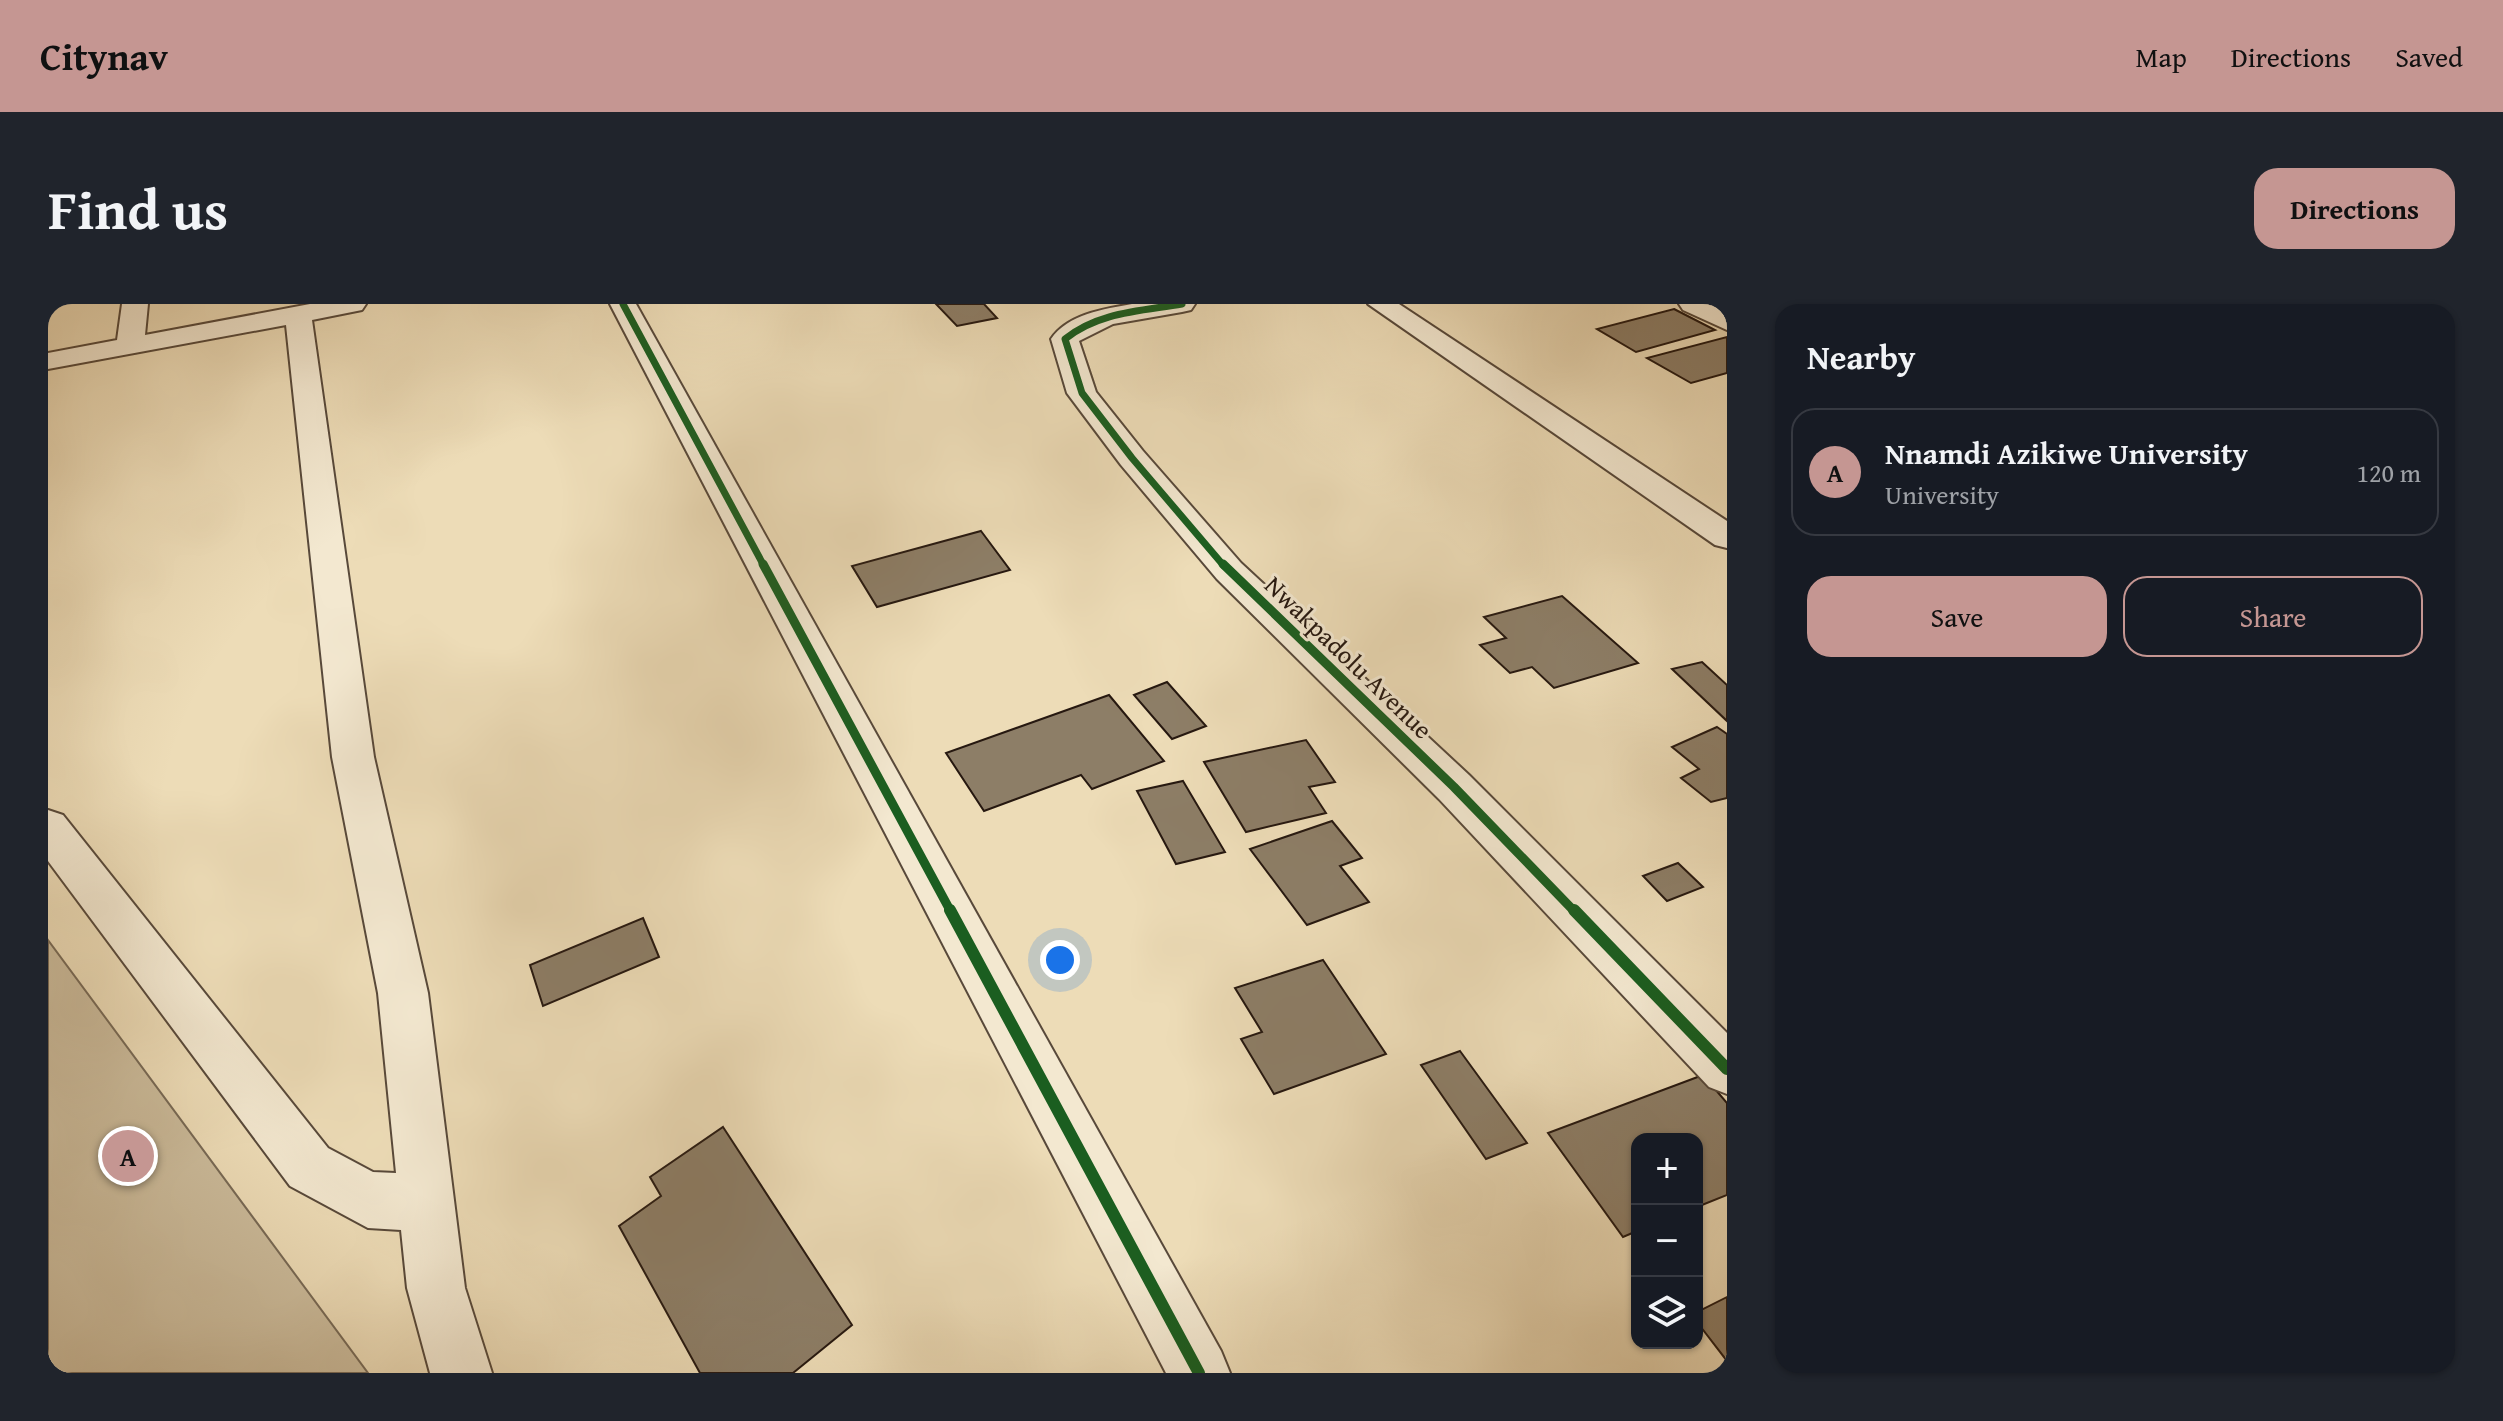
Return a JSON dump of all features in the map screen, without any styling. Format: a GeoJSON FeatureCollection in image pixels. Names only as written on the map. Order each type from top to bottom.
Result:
{"type":"FeatureCollection","features":[{"type":"Feature","properties":{"kind":"street"},"geometry":{"type":"LineString","coordinates":[[130,346],[135,304]]}},
{"type":"Feature","properties":{"kind":"street"},"geometry":{"type":"LineString","coordinates":[[48,361],[353,304]]}},
{"type":"Feature","properties":{"kind":"street"},"geometry":{"type":"LineString","coordinates":[[623,304],[1199,1373]]}},
{"type":"Feature","properties":{"kind":"street","name":"Nwakpadolu Avenue"},"geometry":{"type":"LineString","coordinates":[[1182,304],[1104,319],[1075,328],[1065,339],[1082,393],[1132,458],[1229,571],[1454,787],[1727,1069]]}},
{"type":"Feature","properties":{"kind":"street"},"geometry":{"type":"LineString","coordinates":[[1381,304],[1727,537]]}},
{"type":"Feature","properties":{"kind":"street"},"geometry":{"type":"LineString","coordinates":[[1692,304],[1727,322]]}},
{"type":"Feature","properties":{"kind":"street"},"geometry":{"type":"LineString","coordinates":[[298,314],[353,757],[403,993],[436,1288],[461,1373]]}},
{"type":"Feature","properties":{"kind":"street"},"geometry":{"type":"LineString","coordinates":[[48,828],[309,1167],[368,1200],[426,1203]]}},
{"type":"Feature","properties":{"kind":"shaded area"},"geometry":{"type":"Polygon","coordinates":[[[48,940],[368,1373],[48,1373],[48,940]]]}},
{"type":"Feature","properties":{"kind":"building"},"geometry":{"type":"Polygon","coordinates":[[[936,304],[984,304],[997,318],[957,326],[936,304]]]}},
{"type":"Feature","properties":{"kind":"building"},"geometry":{"type":"Polygon","coordinates":[[[1674,309],[1715,330],[1636,352],[1597,329],[1674,309]]]}},
{"type":"Feature","properties":{"kind":"building"},"geometry":{"type":"Polygon","coordinates":[[[1727,337],[1727,373],[1691,383],[1647,358],[1727,337]]]}},
{"type":"Feature","properties":{"kind":"building"},"geometry":{"type":"Polygon","coordinates":[[[981,531],[1010,570],[877,607],[852,566],[981,531]]]}},
{"type":"Feature","properties":{"kind":"building"},"geometry":{"type":"Polygon","coordinates":[[[1562,596],[1638,663],[1554,688],[1532,667],[1510,673],[1480,645],[1506,638],[1484,617],[1562,596]]]}},
{"type":"Feature","properties":{"kind":"building"},"geometry":{"type":"Polygon","coordinates":[[[1702,662],[1727,685],[1727,721],[1672,669],[1702,662]]]}},
{"type":"Feature","properties":{"kind":"building"},"geometry":{"type":"Polygon","coordinates":[[[1167,682],[1206,726],[1172,739],[1134,695],[1167,682]]]}},
{"type":"Feature","properties":{"kind":"building"},"geometry":{"type":"Polygon","coordinates":[[[1109,695],[1164,761],[1092,789],[1081,775],[984,811],[946,753],[1109,695]]]}},
{"type":"Feature","properties":{"kind":"building"},"geometry":{"type":"Polygon","coordinates":[[[1717,727],[1727,734],[1727,798],[1711,802],[1681,778],[1699,769],[1672,747],[1717,727]]]}},
{"type":"Feature","properties":{"kind":"building"},"geometry":{"type":"Polygon","coordinates":[[[1306,740],[1335,782],[1309,787],[1326,813],[1246,832],[1204,762],[1306,740]]]}},
{"type":"Feature","properties":{"kind":"building"},"geometry":{"type":"Polygon","coordinates":[[[1183,781],[1225,852],[1176,864],[1137,791],[1183,781]]]}},
{"type":"Feature","properties":{"kind":"building"},"geometry":{"type":"Polygon","coordinates":[[[1332,821],[1362,858],[1340,866],[1369,902],[1307,925],[1250,849],[1332,821]]]}},
{"type":"Feature","properties":{"kind":"building"},"geometry":{"type":"Polygon","coordinates":[[[1678,863],[1703,887],[1667,901],[1643,876],[1678,863]]]}},
{"type":"Feature","properties":{"kind":"building"},"geometry":{"type":"Polygon","coordinates":[[[643,918],[659,957],[543,1006],[530,965],[643,918]]]}},
{"type":"Feature","properties":{"kind":"building"},"geometry":{"type":"Polygon","coordinates":[[[1323,960],[1386,1054],[1274,1094],[1241,1039],[1262,1032],[1235,988],[1323,960]]]}},
{"type":"Feature","properties":{"kind":"building"},"geometry":{"type":"Polygon","coordinates":[[[1460,1051],[1527,1143],[1486,1159],[1421,1065],[1460,1051]]]}},
{"type":"Feature","properties":{"kind":"building"},"geometry":{"type":"Polygon","coordinates":[[[1703,1075],[1727,1103],[1727,1195],[1703,1205],[1703,1133],[1631,1133],[1631,1234],[1623,1237],[1548,1133],[1703,1075]]]}},
{"type":"Feature","properties":{"kind":"building"},"geometry":{"type":"Polygon","coordinates":[[[723,1127],[852,1325],[793,1373],[700,1373],[619,1226],[661,1196],[650,1177],[723,1127]]]}},
{"type":"Feature","properties":{"kind":"building"},"geometry":{"type":"Polygon","coordinates":[[[1727,1297],[1727,1361],[1703,1330],[1703,1309],[1727,1297]]]}},
{"type":"Feature","properties":{"kind":"cycle path"},"geometry":{"type":"LineString","coordinates":[[623,304],[1199,1373]]}},
{"type":"Feature","properties":{"kind":"cycle path"},"geometry":{"type":"LineString","coordinates":[[1182,304],[1104,318],[1089,323],[1065,339],[1082,393],[1132,458],[1229,571],[1454,787],[1727,1069]]}},
{"type":"Feature","properties":{"kind":"place","name":"Nnamdi Azikiwe University"},"geometry":{"type":"Point","coordinates":[128,1156]}}]}
